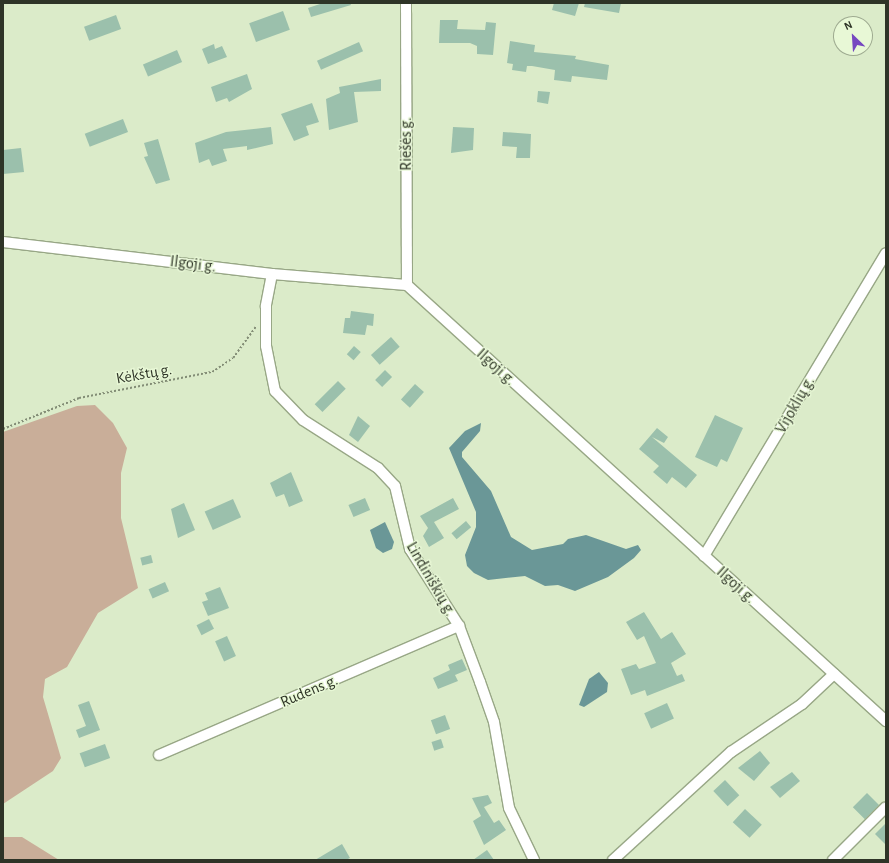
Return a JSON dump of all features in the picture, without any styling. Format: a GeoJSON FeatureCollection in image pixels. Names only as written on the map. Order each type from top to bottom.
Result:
{"type":"FeatureCollection","features":[{"type":"Feature","properties":{"kind":"street","name":"Riešės g."},"geometry":{"type":"LineString","coordinates":[[406,3],[406,285]]}},
{"type":"Feature","properties":{"kind":"street","name":"Ilgoji g."},"geometry":{"type":"LineString","coordinates":[[3,242],[272,274],[406,285],[886,721]]}},
{"type":"Feature","properties":{"kind":"street","name":"Vijoklių g."},"geometry":{"type":"LineString","coordinates":[[704,556],[886,253]]}},
{"type":"Feature","properties":{"kind":"street","name":"Lindiniškių g."},"geometry":{"type":"LineString","coordinates":[[272,274],[266,312],[270,377],[276,391],[303,420],[389,477],[399,495],[410,549],[459,626],[494,722],[514,826],[534,860]]}},
{"type":"Feature","properties":{"kind":"street","name":"Rudens g."},"geometry":{"type":"LineString","coordinates":[[159,755],[459,626]]}},
{"type":"Feature","properties":{"kind":"street"},"geometry":{"type":"LineString","coordinates":[[613,860],[731,752],[802,704],[834,674]]}},
{"type":"Feature","properties":{"kind":"street"},"geometry":{"type":"LineString","coordinates":[[833,860],[884,808]]}},
{"type":"Feature","properties":{"kind":"path","name":"Kėkštų g."},"geometry":{"type":"LineString","coordinates":[[3,429],[79,398],[212,372],[233,358],[266,312]]}},
{"type":"Feature","properties":{"kind":"shaded area"},"geometry":{"type":"Polygon","coordinates":[[[95,405],[113,423],[127,448],[121,473],[121,518],[138,588],[98,613],[67,667],[45,679],[43,697],[61,758],[53,771],[3,804],[3,432],[77,406],[95,405]]]}},
{"type":"Feature","properties":{"kind":"shaded area"},"geometry":{"type":"Polygon","coordinates":[[[3,837],[22,837],[59,860],[3,860],[3,837]]]}},
{"type":"Feature","properties":{"kind":"water"},"geometry":{"type":"Polygon","coordinates":[[[481,423],[480,431],[462,452],[462,457],[491,491],[511,537],[532,550],[563,544],[568,539],[586,535],[626,549],[638,545],[641,550],[634,558],[608,577],[575,591],[558,585],[545,586],[525,576],[488,580],[474,573],[467,566],[465,555],[476,527],[476,512],[449,448],[465,431],[481,423]]]}},
{"type":"Feature","properties":{"kind":"water"},"geometry":{"type":"Polygon","coordinates":[[[385,522],[394,542],[392,549],[383,553],[376,548],[370,530],[385,522]]]}},
{"type":"Feature","properties":{"kind":"water"},"geometry":{"type":"Polygon","coordinates":[[[599,672],[608,683],[607,692],[584,707],[579,705],[589,679],[599,672]]]}},
{"type":"Feature","properties":{"kind":"building"},"geometry":{"type":"Polygon","coordinates":[[[323,3],[350,3],[351,5],[311,17],[308,8],[323,3]]]}},
{"type":"Feature","properties":{"kind":"building"},"geometry":{"type":"Polygon","coordinates":[[[554,3],[579,3],[575,16],[552,10],[554,3]]]}},
{"type":"Feature","properties":{"kind":"building"},"geometry":{"type":"Polygon","coordinates":[[[585,3],[621,3],[619,13],[584,7],[585,3]]]}},
{"type":"Feature","properties":{"kind":"building"},"geometry":{"type":"Polygon","coordinates":[[[283,11],[290,30],[256,42],[249,23],[283,11]]]}},
{"type":"Feature","properties":{"kind":"building"},"geometry":{"type":"Polygon","coordinates":[[[116,15],[121,29],[89,41],[84,27],[116,15]]]}},
{"type":"Feature","properties":{"kind":"building"},"geometry":{"type":"Polygon","coordinates":[[[440,20],[458,20],[457,29],[485,30],[486,22],[496,23],[493,55],[477,54],[477,46],[470,43],[439,43],[440,20]]]}},
{"type":"Feature","properties":{"kind":"building"},"geometry":{"type":"Polygon","coordinates":[[[510,41],[535,45],[534,52],[576,56],[575,59],[609,65],[607,80],[572,76],[571,82],[554,80],[555,70],[532,66],[527,66],[526,72],[512,70],[513,64],[507,63],[510,41]]]}},
{"type":"Feature","properties":{"kind":"building"},"geometry":{"type":"Polygon","coordinates":[[[359,42],[363,51],[321,70],[317,61],[359,42]]]}},
{"type":"Feature","properties":{"kind":"building"},"geometry":{"type":"Polygon","coordinates":[[[214,44],[215,49],[222,46],[227,57],[208,64],[202,49],[214,44]]]}},
{"type":"Feature","properties":{"kind":"building"},"geometry":{"type":"Polygon","coordinates":[[[177,50],[182,62],[148,76],[143,64],[177,50]]]}},
{"type":"Feature","properties":{"kind":"building"},"geometry":{"type":"Polygon","coordinates":[[[247,74],[252,89],[229,102],[227,98],[216,102],[211,87],[247,74]]]}},
{"type":"Feature","properties":{"kind":"building"},"geometry":{"type":"Polygon","coordinates":[[[381,79],[381,91],[354,92],[358,122],[329,130],[326,99],[340,93],[339,87],[381,79]]]}},
{"type":"Feature","properties":{"kind":"building"},"geometry":{"type":"Polygon","coordinates":[[[538,91],[550,92],[548,104],[537,102],[538,91]]]}},
{"type":"Feature","properties":{"kind":"building"},"geometry":{"type":"Polygon","coordinates":[[[312,103],[319,122],[306,126],[309,135],[294,141],[281,114],[312,103]]]}},
{"type":"Feature","properties":{"kind":"building"},"geometry":{"type":"Polygon","coordinates":[[[123,119],[128,132],[90,147],[85,134],[123,119]]]}},
{"type":"Feature","properties":{"kind":"building"},"geometry":{"type":"Polygon","coordinates":[[[271,127],[273,144],[247,150],[247,146],[223,149],[227,161],[212,166],[209,159],[199,163],[195,143],[226,132],[271,127]]]}},
{"type":"Feature","properties":{"kind":"building"},"geometry":{"type":"Polygon","coordinates":[[[453,127],[474,128],[473,150],[451,153],[453,127]]]}},
{"type":"Feature","properties":{"kind":"building"},"geometry":{"type":"Polygon","coordinates":[[[503,132],[531,134],[530,158],[516,158],[517,147],[502,146],[503,132]]]}},
{"type":"Feature","properties":{"kind":"building"},"geometry":{"type":"Polygon","coordinates":[[[158,139],[170,180],[156,184],[144,157],[148,156],[144,143],[158,139]]]}},
{"type":"Feature","properties":{"kind":"building"},"geometry":{"type":"Polygon","coordinates":[[[21,148],[24,172],[3,174],[3,150],[21,148]]]}},
{"type":"Feature","properties":{"kind":"building"},"geometry":{"type":"Polygon","coordinates":[[[351,311],[374,314],[373,326],[367,325],[365,335],[343,333],[345,318],[350,318],[351,311]]]}},
{"type":"Feature","properties":{"kind":"building"},"geometry":{"type":"Polygon","coordinates":[[[391,337],[400,347],[380,365],[371,355],[391,337]]]}},
{"type":"Feature","properties":{"kind":"building"},"geometry":{"type":"Polygon","coordinates":[[[354,346],[361,352],[354,360],[347,354],[354,346]]]}},
{"type":"Feature","properties":{"kind":"building"},"geometry":{"type":"Polygon","coordinates":[[[385,370],[392,377],[382,387],[375,380],[385,370]]]}},
{"type":"Feature","properties":{"kind":"building"},"geometry":{"type":"Polygon","coordinates":[[[338,381],[346,389],[322,412],[315,404],[338,381]]]}},
{"type":"Feature","properties":{"kind":"building"},"geometry":{"type":"Polygon","coordinates":[[[415,384],[424,392],[410,408],[401,400],[415,384]]]}},
{"type":"Feature","properties":{"kind":"building"},"geometry":{"type":"Polygon","coordinates":[[[715,415],[743,428],[727,462],[721,459],[717,467],[695,457],[715,415]]]}},
{"type":"Feature","properties":{"kind":"building"},"geometry":{"type":"Polygon","coordinates":[[[358,416],[370,426],[358,442],[349,435],[358,416]]]}},
{"type":"Feature","properties":{"kind":"building"},"geometry":{"type":"Polygon","coordinates":[[[657,428],[668,437],[664,443],[652,437],[697,475],[686,488],[672,477],[667,484],[653,472],[659,466],[639,449],[657,428]]]}},
{"type":"Feature","properties":{"kind":"building"},"geometry":{"type":"Polygon","coordinates":[[[291,472],[303,501],[289,507],[284,494],[276,497],[270,483],[291,472]]]}},
{"type":"Feature","properties":{"kind":"building"},"geometry":{"type":"Polygon","coordinates":[[[365,498],[370,510],[354,517],[348,505],[365,498]]]}},
{"type":"Feature","properties":{"kind":"building"},"geometry":{"type":"Polygon","coordinates":[[[453,498],[459,509],[434,522],[444,538],[429,547],[423,536],[428,528],[420,516],[453,498]]]}},
{"type":"Feature","properties":{"kind":"building"},"geometry":{"type":"Polygon","coordinates":[[[233,499],[241,517],[213,530],[205,512],[233,499]]]}},
{"type":"Feature","properties":{"kind":"building"},"geometry":{"type":"Polygon","coordinates":[[[184,503],[195,530],[178,538],[171,509],[184,503]]]}},
{"type":"Feature","properties":{"kind":"building"},"geometry":{"type":"Polygon","coordinates":[[[466,521],[471,527],[457,539],[451,533],[466,521]]]}},
{"type":"Feature","properties":{"kind":"building"},"geometry":{"type":"Polygon","coordinates":[[[151,555],[153,563],[142,565],[140,558],[151,555]]]}},
{"type":"Feature","properties":{"kind":"building"},"geometry":{"type":"Polygon","coordinates":[[[165,582],[169,591],[153,598],[149,589],[165,582]]]}},
{"type":"Feature","properties":{"kind":"building"},"geometry":{"type":"Polygon","coordinates":[[[220,587],[229,608],[208,616],[202,602],[208,600],[205,593],[220,587]]]}},
{"type":"Feature","properties":{"kind":"building"},"geometry":{"type":"Polygon","coordinates":[[[644,612],[661,639],[672,632],[686,654],[671,663],[677,676],[682,674],[685,681],[647,696],[645,690],[631,695],[621,669],[636,664],[639,669],[656,663],[644,636],[637,640],[626,622],[644,612]]]}},
{"type":"Feature","properties":{"kind":"building"},"geometry":{"type":"Polygon","coordinates":[[[209,619],[214,629],[202,635],[197,625],[209,619]]]}},
{"type":"Feature","properties":{"kind":"building"},"geometry":{"type":"Polygon","coordinates":[[[227,636],[236,656],[224,661],[215,641],[227,636]]]}},
{"type":"Feature","properties":{"kind":"building"},"geometry":{"type":"Polygon","coordinates":[[[462,659],[467,670],[455,675],[458,681],[438,689],[433,678],[450,670],[448,665],[462,659]]]}},
{"type":"Feature","properties":{"kind":"building"},"geometry":{"type":"Polygon","coordinates":[[[89,701],[100,730],[79,738],[76,730],[86,726],[78,705],[89,701]]]}},
{"type":"Feature","properties":{"kind":"building"},"geometry":{"type":"Polygon","coordinates":[[[667,703],[674,719],[651,729],[644,713],[667,703]]]}},
{"type":"Feature","properties":{"kind":"building"},"geometry":{"type":"Polygon","coordinates":[[[445,715],[450,729],[436,734],[431,720],[445,715]]]}},
{"type":"Feature","properties":{"kind":"building"},"geometry":{"type":"Polygon","coordinates":[[[441,739],[444,748],[434,751],[431,742],[441,739]]]}},
{"type":"Feature","properties":{"kind":"building"},"geometry":{"type":"Polygon","coordinates":[[[105,744],[110,758],[85,767],[80,753],[105,744]]]}},
{"type":"Feature","properties":{"kind":"building"},"geometry":{"type":"Polygon","coordinates":[[[760,751],[770,763],[754,781],[738,768],[760,751]]]}},
{"type":"Feature","properties":{"kind":"building"},"geometry":{"type":"Polygon","coordinates":[[[792,772],[800,781],[780,798],[770,787],[792,772]]]}},
{"type":"Feature","properties":{"kind":"building"},"geometry":{"type":"Polygon","coordinates":[[[725,780],[739,795],[728,806],[713,791],[725,780]]]}},
{"type":"Feature","properties":{"kind":"building"},"geometry":{"type":"Polygon","coordinates":[[[867,793],[879,805],[865,819],[853,807],[867,793]]]}},
{"type":"Feature","properties":{"kind":"building"},"geometry":{"type":"Polygon","coordinates":[[[488,795],[492,803],[484,807],[494,823],[499,820],[506,830],[484,845],[473,821],[481,816],[472,798],[488,795]]]}},
{"type":"Feature","properties":{"kind":"building"},"geometry":{"type":"Polygon","coordinates":[[[745,809],[762,825],[750,838],[733,822],[745,809]]]}},
{"type":"Feature","properties":{"kind":"building"},"geometry":{"type":"Polygon","coordinates":[[[886,823],[886,845],[875,834],[886,823]]]}},
{"type":"Feature","properties":{"kind":"building"},"geometry":{"type":"Polygon","coordinates":[[[342,844],[350,858],[346,860],[315,860],[342,844]]]}},
{"type":"Feature","properties":{"kind":"building"},"geometry":{"type":"Polygon","coordinates":[[[487,850],[494,860],[473,860],[487,850]]]}}]}
